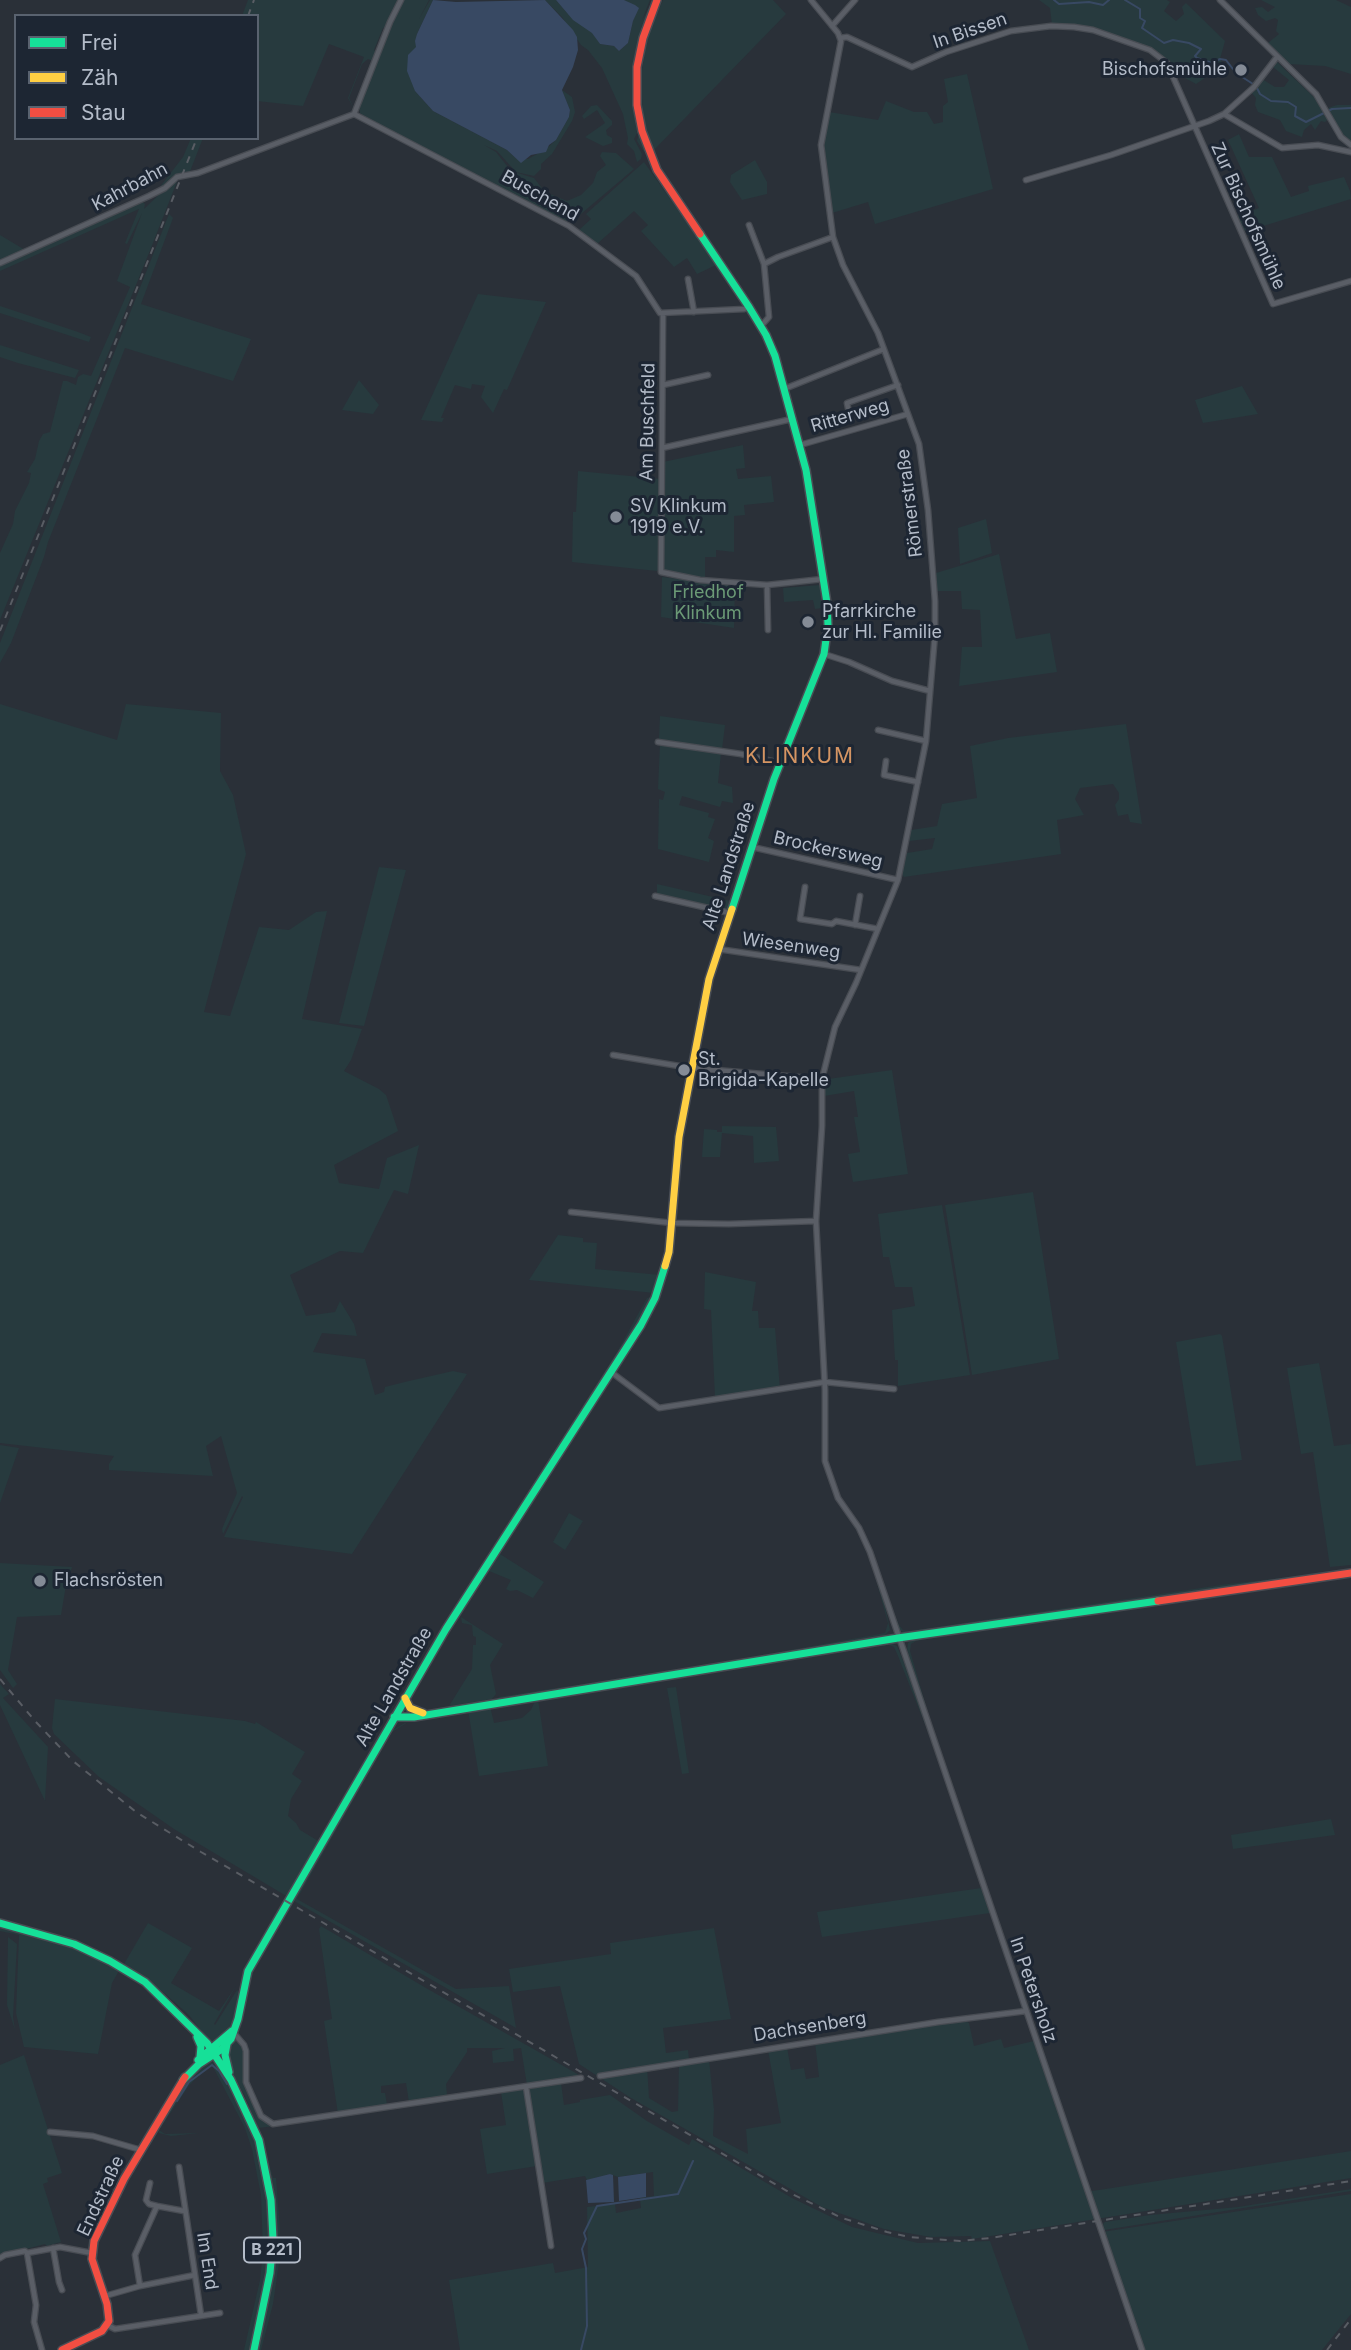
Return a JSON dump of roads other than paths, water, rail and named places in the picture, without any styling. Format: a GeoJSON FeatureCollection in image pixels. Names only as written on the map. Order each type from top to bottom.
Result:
{"type":"FeatureCollection","features":[{"type":"Feature","properties":{"kind":"main road","name":"Alte Landstraße"},"geometry":{"type":"LineString","coordinates":[[227,2044],[238,2019],[248,1971],[398,1717],[405,1698],[655,1298],[665,1270],[678,1148],[706,993],[718,949],[780,764],[824,654],[828,625],[806,470],[772,348],[749,307],[657,170],[640,123],[636,95],[637,67],[642,38],[657,0]]}},
{"type":"Feature","properties":{"kind":"main road"},"geometry":{"type":"LineString","coordinates":[[398,1717],[414,1717],[898,1638],[1351,1573]]}},
{"type":"Feature","properties":{"kind":"main road"},"geometry":{"type":"LineString","coordinates":[[405,1698],[410,1709],[425,1714]]}},
{"type":"Feature","properties":{"kind":"main road","name":"B 221"},"geometry":{"type":"LineString","coordinates":[[0,1923],[56,1937],[110,1961],[145,1982],[190,2024],[231,2080],[253,2124],[271,2200],[273,2239],[270,2273],[254,2350]]}},
{"type":"Feature","properties":{"kind":"main road","name":"B 221"},"geometry":{"type":"LineString","coordinates":[[190,2024],[200,2042],[200,2057]]}},
{"type":"Feature","properties":{"kind":"main road"},"geometry":{"type":"LineString","coordinates":[[183,2080],[232,2031]]}},
{"type":"Feature","properties":{"kind":"main road"},"geometry":{"type":"LineString","coordinates":[[183,2080],[200,2057],[227,2044]]}},
{"type":"Feature","properties":{"kind":"main road","name":"B 221"},"geometry":{"type":"LineString","coordinates":[[227,2044],[225,2058],[231,2080]]}},
{"type":"Feature","properties":{"kind":"main road","name":"Endstraße"},"geometry":{"type":"LineString","coordinates":[[107,2325],[109,2317],[105,2296],[92,2253],[94,2241],[115,2195],[183,2080]]}},
{"type":"Feature","properties":{"kind":"main road"},"geometry":{"type":"LineString","coordinates":[[62,2350],[102,2331],[107,2325]]}},
{"type":"Feature","properties":{"kind":"street"},"geometry":{"type":"LineString","coordinates":[[354,114],[401,0]]}},
{"type":"Feature","properties":{"kind":"street"},"geometry":{"type":"LineString","coordinates":[[811,0],[840,38]]}},
{"type":"Feature","properties":{"kind":"street"},"geometry":{"type":"LineString","coordinates":[[832,26],[855,0]]}},
{"type":"Feature","properties":{"kind":"street"},"geometry":{"type":"LineString","coordinates":[[1220,0],[1316,94],[1341,137],[1351,145]]}},
{"type":"Feature","properties":{"kind":"street","name":"In Bissen"},"geometry":{"type":"LineString","coordinates":[[840,38],[847,37],[912,67],[946,52],[1020,30],[1051,26],[1074,27],[1110,34],[1150,50],[1167,63],[1194,126]]}},
{"type":"Feature","properties":{"kind":"street","name":"Römerstraße"},"geometry":{"type":"LineString","coordinates":[[825,1382],[816,1221],[822,1079],[835,1027],[898,880],[926,741],[935,634],[928,510],[919,444],[878,333],[843,265],[833,237],[821,145],[841,45],[840,38]]}},
{"type":"Feature","properties":{"kind":"street","name":"Zur Bischofsmühle"},"geometry":{"type":"LineString","coordinates":[[1277,57],[1255,85],[1224,114],[1194,126],[1273,304],[1351,281]]}},
{"type":"Feature","properties":{"kind":"street","name":"Kahrbahn"},"geometry":{"type":"LineString","coordinates":[[0,263],[149,197],[177,177],[198,173],[354,114]]}},
{"type":"Feature","properties":{"kind":"street","name":"Buschend"},"geometry":{"type":"LineString","coordinates":[[354,114],[569,226],[636,276],[663,314]]}},
{"type":"Feature","properties":{"kind":"street"},"geometry":{"type":"LineString","coordinates":[[1224,114],[1282,148],[1318,145],[1351,152]]}},
{"type":"Feature","properties":{"kind":"street"},"geometry":{"type":"LineString","coordinates":[[1026,180],[1111,155],[1194,126]]}},
{"type":"Feature","properties":{"kind":"street"},"geometry":{"type":"LineString","coordinates":[[749,225],[764,264],[769,317],[761,326]]}},
{"type":"Feature","properties":{"kind":"street"},"geometry":{"type":"LineString","coordinates":[[764,264],[833,237]]}},
{"type":"Feature","properties":{"kind":"street"},"geometry":{"type":"LineString","coordinates":[[688,279],[694,312]]}},
{"type":"Feature","properties":{"kind":"street"},"geometry":{"type":"LineString","coordinates":[[663,314],[749,307]]}},
{"type":"Feature","properties":{"kind":"street","name":"Am Buschfeld"},"geometry":{"type":"LineString","coordinates":[[663,314],[661,572],[700,580],[766,585]]}},
{"type":"Feature","properties":{"kind":"street"},"geometry":{"type":"LineString","coordinates":[[785,389],[884,349]]}},
{"type":"Feature","properties":{"kind":"street"},"geometry":{"type":"LineString","coordinates":[[663,385],[708,375]]}},
{"type":"Feature","properties":{"kind":"street"},"geometry":{"type":"LineString","coordinates":[[848,408],[847,403],[898,385]]}},
{"type":"Feature","properties":{"kind":"street","name":"Ritterweg"},"geometry":{"type":"LineString","coordinates":[[800,445],[908,414]]}},
{"type":"Feature","properties":{"kind":"street"},"geometry":{"type":"LineString","coordinates":[[662,448],[793,418]]}},
{"type":"Feature","properties":{"kind":"street"},"geometry":{"type":"LineString","coordinates":[[768,630],[766,585],[823,579]]}},
{"type":"Feature","properties":{"kind":"street"},"geometry":{"type":"LineString","coordinates":[[824,654],[892,681],[930,691]]}},
{"type":"Feature","properties":{"kind":"street"},"geometry":{"type":"LineString","coordinates":[[878,730],[926,741]]}},
{"type":"Feature","properties":{"kind":"street"},"geometry":{"type":"LineString","coordinates":[[658,742],[729,752],[780,764]]}},
{"type":"Feature","properties":{"kind":"street"},"geometry":{"type":"LineString","coordinates":[[886,761],[884,775],[918,782]]}},
{"type":"Feature","properties":{"kind":"street","name":"Brockersweg"},"geometry":{"type":"LineString","coordinates":[[752,847],[898,880]]}},
{"type":"Feature","properties":{"kind":"street"},"geometry":{"type":"LineString","coordinates":[[805,887],[797,918],[832,924],[836,921],[878,929]]}},
{"type":"Feature","properties":{"kind":"street"},"geometry":{"type":"LineString","coordinates":[[855,925],[860,895]]}},
{"type":"Feature","properties":{"kind":"street"},"geometry":{"type":"LineString","coordinates":[[655,896],[730,913]]}},
{"type":"Feature","properties":{"kind":"street","name":"Wiesenweg"},"geometry":{"type":"LineString","coordinates":[[718,949],[861,970]]}},
{"type":"Feature","properties":{"kind":"street"},"geometry":{"type":"LineString","coordinates":[[613,1055],[691,1068],[822,1079]]}},
{"type":"Feature","properties":{"kind":"street"},"geometry":{"type":"LineString","coordinates":[[571,1212],[671,1223],[816,1221]]}},
{"type":"Feature","properties":{"kind":"street"},"geometry":{"type":"LineString","coordinates":[[611,1372],[659,1408],[825,1382],[894,1389]]}},
{"type":"Feature","properties":{"kind":"street","name":"In Petersholz"},"geometry":{"type":"LineString","coordinates":[[825,1382],[825,1461],[828,1472],[838,1498],[859,1528],[867,1545],[1142,2350]]}},
{"type":"Feature","properties":{"kind":"street","name":"Dachsenberg"},"geometry":{"type":"LineString","coordinates":[[600,2076],[939,2022],[1026,2011]]}},
{"type":"Feature","properties":{"kind":"street"},"geometry":{"type":"LineString","coordinates":[[232,2031],[246,2051],[246,2082],[261,2116],[273,2124],[581,2078]]}},
{"type":"Feature","properties":{"kind":"street"},"geometry":{"type":"LineString","coordinates":[[526,2087],[551,2246]]}},
{"type":"Feature","properties":{"kind":"street"},"geometry":{"type":"LineString","coordinates":[[50,2132],[93,2136],[141,2150]]}},
{"type":"Feature","properties":{"kind":"street","name":"Im End"},"geometry":{"type":"LineString","coordinates":[[179,2167],[201,2315]]}},
{"type":"Feature","properties":{"kind":"street"},"geometry":{"type":"LineString","coordinates":[[140,2286],[135,2255],[157,2206],[146,2200],[150,2183]]}},
{"type":"Feature","properties":{"kind":"street","name":"Im End"},"geometry":{"type":"LineString","coordinates":[[157,2206],[184,2211]]}},
{"type":"Feature","properties":{"kind":"street"},"geometry":{"type":"LineString","coordinates":[[0,2258],[15,2253],[60,2247],[92,2253]]}},
{"type":"Feature","properties":{"kind":"street"},"geometry":{"type":"LineString","coordinates":[[52,2248],[62,2290]]}},
{"type":"Feature","properties":{"kind":"street"},"geometry":{"type":"LineString","coordinates":[[27,2253],[36,2305],[34,2322],[41,2350]]}},
{"type":"Feature","properties":{"kind":"street"},"geometry":{"type":"LineString","coordinates":[[105,2296],[195,2275]]}},
{"type":"Feature","properties":{"kind":"street","name":"Im End"},"geometry":{"type":"LineString","coordinates":[[107,2325],[115,2329],[220,2313]]}},
{"type":"Feature","properties":{"kind":"water"},"geometry":{"type":"Polygon","coordinates":[[[433,0],[545,0],[573,30],[577,37],[578,50],[562,90],[570,110],[569,117],[546,152],[531,155],[521,163],[507,150],[433,111],[415,91],[407,71],[408,55],[416,47],[417,34],[433,0]]]}},
{"type":"Feature","properties":{"kind":"water"},"geometry":{"type":"Polygon","coordinates":[[[556,0],[624,0],[635,5],[639,8],[628,43],[619,51],[614,46],[600,44],[592,33],[573,20],[556,0]]]}},
{"type":"Feature","properties":{"kind":"water"},"geometry":{"type":"Polygon","coordinates":[[[646,2173],[646,2197],[619,2201],[618,2177],[646,2173]]]}},
{"type":"Feature","properties":{"kind":"water"},"geometry":{"type":"Polygon","coordinates":[[[613,2175],[614,2202],[588,2203],[586,2180],[613,2175]]]}},
{"type":"Feature","properties":{"kind":"waterway"},"geometry":{"type":"LineString","coordinates":[[1054,0],[1059,4],[1089,2],[1103,5],[1109,0]]}},
{"type":"Feature","properties":{"kind":"waterway"},"geometry":{"type":"LineString","coordinates":[[1125,0],[1140,9],[1140,18],[1145,21],[1142,28],[1164,43],[1173,40],[1189,43],[1201,49],[1195,56],[1197,58],[1212,63],[1220,59],[1226,60],[1236,73],[1253,84]]}},
{"type":"Feature","properties":{"kind":"waterway"},"geometry":{"type":"LineString","coordinates":[[1257,88],[1260,94],[1271,101],[1288,102],[1296,107],[1295,116],[1306,122],[1332,109],[1351,108]]}},
{"type":"Feature","properties":{"kind":"waterway"},"geometry":{"type":"LineString","coordinates":[[177,2101],[189,2082],[212,2065],[227,2084]]}},
{"type":"Feature","properties":{"kind":"waterway"},"geometry":{"type":"LineString","coordinates":[[581,2350],[587,2326],[586,2268],[582,2249],[586,2239],[584,2233],[597,2206],[678,2194],[693,2161]]}},
{"type":"Feature","properties":{"kind":"railway"},"geometry":{"type":"LineString","coordinates":[[249,14],[254,0]]}},
{"type":"Feature","properties":{"kind":"railway"},"geometry":{"type":"LineString","coordinates":[[0,631],[196,140]]}},
{"type":"Feature","properties":{"kind":"railway"},"geometry":{"type":"LineString","coordinates":[[0,1679],[73,1761],[136,1812],[792,2194],[842,2218],[909,2237],[960,2241],[1351,2181]]}},
{"type":"Feature","properties":{"kind":"railway"},"geometry":{"type":"LineString","coordinates":[[1327,2350],[1351,2319]]}},
{"type":"Feature","properties":{"kind":"place","name":"Bischofsmühle"},"geometry":{"type":"Point","coordinates":[1241,70]}},
{"type":"Feature","properties":{"kind":"place","name":"SV Klinkum 1919 e.V."},"geometry":{"type":"Point","coordinates":[616,517]}},
{"type":"Feature","properties":{"kind":"place","name":"Pfarrkirche zur Hl. Familie"},"geometry":{"type":"Point","coordinates":[808,622]}},
{"type":"Feature","properties":{"kind":"place","name":"St. Brigida-Kapelle"},"geometry":{"type":"Point","coordinates":[684,1070]}},
{"type":"Feature","properties":{"kind":"place","name":"Flachsrösten"},"geometry":{"type":"Point","coordinates":[40,1581]}},
{"type":"Feature","properties":{"kind":"district","name":"KLINKUM"},"geometry":{"type":"Point","coordinates":[800,757]}},
{"type":"Feature","properties":{"kind":"park label","name":"Friedhof Klinkum"},"geometry":{"type":"Point","coordinates":[708,603]}}]}
